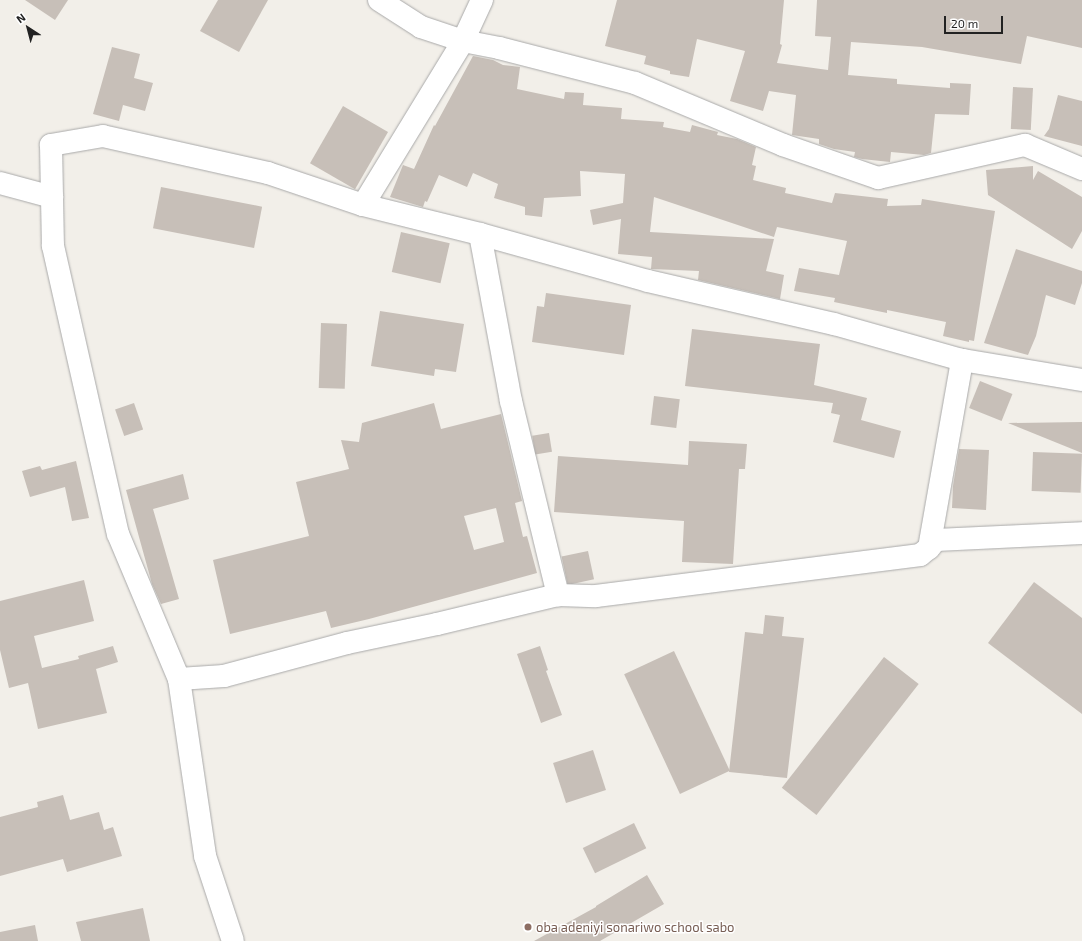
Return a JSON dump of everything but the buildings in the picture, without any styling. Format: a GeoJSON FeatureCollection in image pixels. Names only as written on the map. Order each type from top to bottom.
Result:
{"type":"FeatureCollection","features":[{"type":"Feature","properties":{"kind":"street"},"geometry":{"type":"LineString","coordinates":[[379,0],[421,27],[464,41],[499,48],[635,83],[784,145],[878,178],[1025,145],[1082,169]]}},
{"type":"Feature","properties":{"kind":"street"},"geometry":{"type":"LineString","coordinates":[[363,205],[464,41],[482,0]]}},
{"type":"Feature","properties":{"kind":"street"},"geometry":{"type":"LineString","coordinates":[[233,941],[205,856],[178,679],[118,534],[53,246],[51,145],[103,136],[268,173],[363,205],[480,234],[648,281],[834,324],[962,360],[1082,380]]}},
{"type":"Feature","properties":{"kind":"street"},"geometry":{"type":"LineString","coordinates":[[0,183],[52,197]]}},
{"type":"Feature","properties":{"kind":"street"},"geometry":{"type":"LineString","coordinates":[[480,234],[511,401],[558,595]]}},
{"type":"Feature","properties":{"kind":"street"},"geometry":{"type":"LineString","coordinates":[[929,548],[962,360]]}},
{"type":"Feature","properties":{"kind":"street"},"geometry":{"type":"LineString","coordinates":[[178,679],[224,676],[346,643],[558,595],[596,596],[920,555],[936,540],[1082,533]]}},
{"type":"Feature","properties":{"kind":"place","name":"oba adeniyi sonariwo school sabo"},"geometry":{"type":"Point","coordinates":[528,927]}}]}
